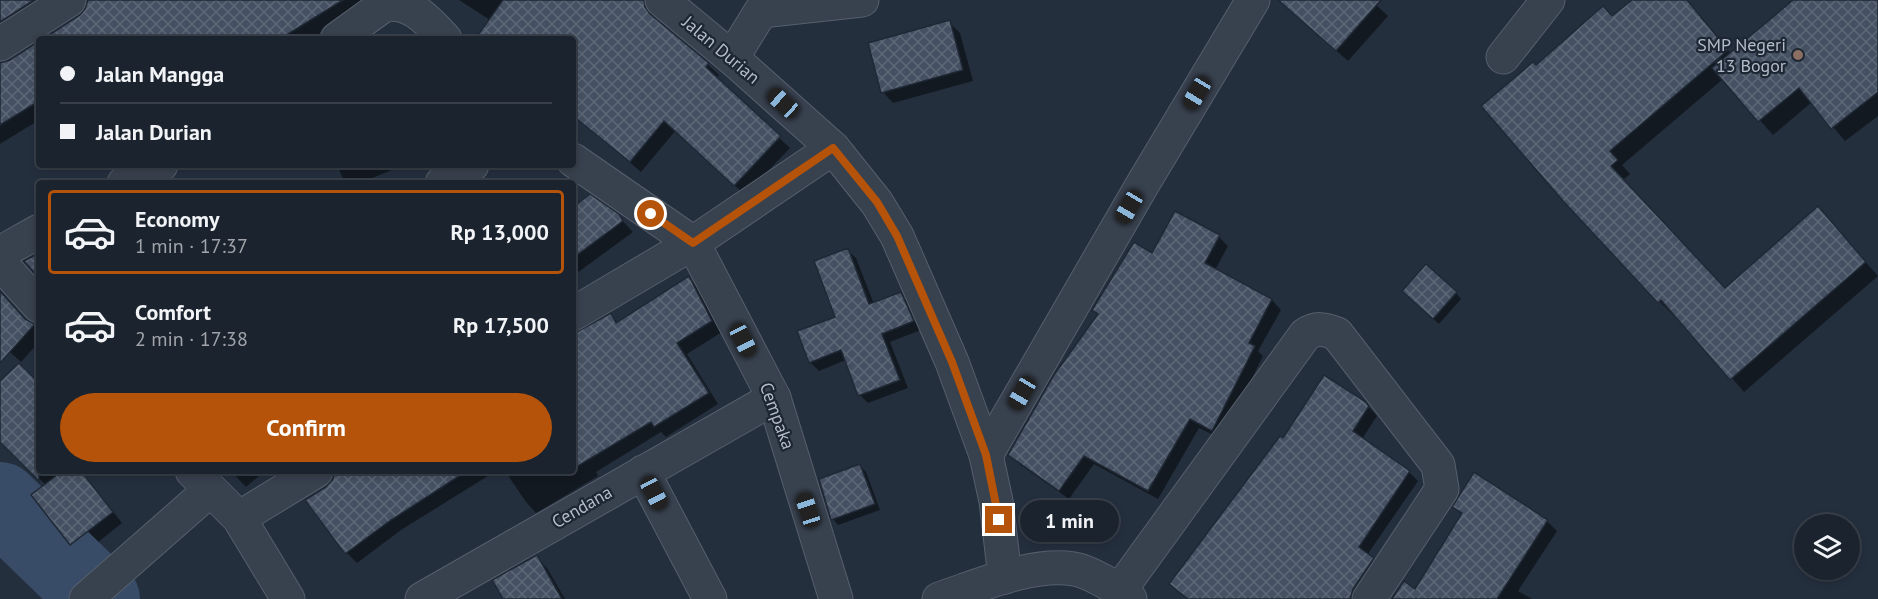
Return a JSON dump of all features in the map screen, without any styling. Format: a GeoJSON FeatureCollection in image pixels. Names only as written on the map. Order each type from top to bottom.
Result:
{"type":"FeatureCollection","features":[{"type":"Feature","properties":{"kind":"street"},"geometry":{"type":"LineString","coordinates":[[0,44],[69,0]]}},
{"type":"Feature","properties":{"kind":"street","name":"Jalan Durian"},"geometry":{"type":"LineString","coordinates":[[662,0],[732,58],[833,148],[877,202],[897,236],[952,362],[986,455],[996,501],[1005,577]]}},
{"type":"Feature","properties":{"kind":"street"},"geometry":{"type":"LineString","coordinates":[[732,58],[761,11],[862,0]]}},
{"type":"Feature","properties":{"kind":"street"},"geometry":{"type":"LineString","coordinates":[[986,455],[1135,197],[1253,0]]}},
{"type":"Feature","properties":{"kind":"street"},"geometry":{"type":"LineString","coordinates":[[1503,57],[1548,0]]}},
{"type":"Feature","properties":{"kind":"street"},"geometry":{"type":"LineString","coordinates":[[341,36],[384,5],[392,2],[410,6],[419,11],[442,36]]}},
{"type":"Feature","properties":{"kind":"street"},"geometry":{"type":"LineString","coordinates":[[576,312],[693,243],[833,148]]}},
{"type":"Feature","properties":{"kind":"street"},"geometry":{"type":"LineString","coordinates":[[576,162],[693,243]]}},
{"type":"Feature","properties":{"kind":"street"},"geometry":{"type":"LineString","coordinates":[[130,180],[154,168]]}},
{"type":"Feature","properties":{"kind":"street"},"geometry":{"type":"LineString","coordinates":[[163,168],[173,180]]}},
{"type":"Feature","properties":{"kind":"street"},"geometry":{"type":"LineString","coordinates":[[447,180],[467,168]]}},
{"type":"Feature","properties":{"kind":"street"},"geometry":{"type":"LineString","coordinates":[[0,253],[36,233]]}},
{"type":"Feature","properties":{"kind":"street","name":"Cempaka"},"geometry":{"type":"LineString","coordinates":[[693,243],[774,398],[836,599]]}},
{"type":"Feature","properties":{"kind":"street"},"geometry":{"type":"LineString","coordinates":[[0,262],[36,303]]}},
{"type":"Feature","properties":{"kind":"street"},"geometry":{"type":"LineString","coordinates":[[939,599],[1005,577],[1038,569],[1075,569],[1125,595],[1305,335],[1312,330],[1327,329],[1337,334],[1438,465],[1442,489],[1369,599]]}},
{"type":"Feature","properties":{"kind":"street","name":"Cendana"},"geometry":{"type":"LineString","coordinates":[[422,599],[462,589],[643,472],[774,398]]}},
{"type":"Feature","properties":{"kind":"street"},"geometry":{"type":"LineString","coordinates":[[643,472],[710,599]]}},
{"type":"Feature","properties":{"kind":"street"},"geometry":{"type":"LineString","coordinates":[[239,518],[311,474]]}},
{"type":"Feature","properties":{"kind":"street"},"geometry":{"type":"LineString","coordinates":[[97,589],[201,480],[239,518],[288,599]]}},
{"type":"Feature","properties":{"kind":"building"},"geometry":{"type":"Polygon","coordinates":[[[0,0],[34,0],[0,22],[0,0]]]}},
{"type":"Feature","properties":{"kind":"building"},"geometry":{"type":"Polygon","coordinates":[[[88,0],[343,0],[285,36],[48,36],[80,15],[88,0]]]}},
{"type":"Feature","properties":{"kind":"building"},"geometry":{"type":"Polygon","coordinates":[[[503,0],[644,0],[645,7],[650,14],[709,63],[706,67],[781,136],[734,186],[664,121],[630,162],[576,118],[576,36],[477,36],[503,0]]]}},
{"type":"Feature","properties":{"kind":"building"},"geometry":{"type":"Polygon","coordinates":[[[1278,0],[1381,0],[1336,51],[1278,0]]]}},
{"type":"Feature","properties":{"kind":"building"},"geometry":{"type":"Polygon","coordinates":[[[1632,0],[1687,0],[1728,50],[1610,151],[1618,160],[1611,166],[1725,288],[1818,206],[1866,262],[1730,380],[1661,300],[1658,303],[1564,202],[1481,106],[1533,62],[1536,65],[1603,6],[1612,16],[1632,0]]]}},
{"type":"Feature","properties":{"kind":"building"},"geometry":{"type":"Polygon","coordinates":[[[1793,0],[1878,0],[1878,92],[1831,129],[1799,88],[1758,122],[1712,68],[1793,0]]]}},
{"type":"Feature","properties":{"kind":"building"},"geometry":{"type":"Polygon","coordinates":[[[950,20],[963,70],[881,93],[868,43],[950,20]]]}},
{"type":"Feature","properties":{"kind":"building"},"geometry":{"type":"Polygon","coordinates":[[[36,43],[36,103],[0,125],[0,63],[10,60],[36,43]]]}},
{"type":"Feature","properties":{"kind":"building"},"geometry":{"type":"Polygon","coordinates":[[[590,194],[619,214],[623,221],[576,256],[576,205],[590,194]]]}},
{"type":"Feature","properties":{"kind":"building"},"geometry":{"type":"Polygon","coordinates":[[[1175,211],[1220,235],[1205,263],[1272,299],[1249,343],[1255,346],[1212,431],[1190,419],[1148,491],[1084,456],[1059,491],[1008,455],[1054,375],[1098,314],[1092,310],[1134,242],[1152,253],[1175,211]]]}},
{"type":"Feature","properties":{"kind":"building"},"geometry":{"type":"Polygon","coordinates":[[[848,248],[869,304],[901,292],[914,321],[882,334],[900,380],[858,396],[841,350],[809,363],[797,331],[835,317],[814,261],[848,248]]]}},
{"type":"Feature","properties":{"kind":"building"},"geometry":{"type":"Polygon","coordinates":[[[36,255],[36,275],[24,261],[36,255]]]}},
{"type":"Feature","properties":{"kind":"building"},"geometry":{"type":"Polygon","coordinates":[[[1426,264],[1457,292],[1433,319],[1402,291],[1426,264]]]}},
{"type":"Feature","properties":{"kind":"building"},"geometry":{"type":"Polygon","coordinates":[[[689,276],[712,321],[677,343],[709,393],[654,427],[651,422],[576,467],[576,332],[611,313],[616,323],[689,276]]]}},
{"type":"Feature","properties":{"kind":"building"},"geometry":{"type":"Polygon","coordinates":[[[0,291],[25,319],[35,324],[0,363],[0,291]]]}},
{"type":"Feature","properties":{"kind":"building"},"geometry":{"type":"Polygon","coordinates":[[[19,363],[36,380],[36,474],[39,474],[39,481],[0,442],[0,381],[19,363]]]}},
{"type":"Feature","properties":{"kind":"building"},"geometry":{"type":"Polygon","coordinates":[[[1324,375],[1369,406],[1353,431],[1410,471],[1359,547],[1374,558],[1353,589],[1350,599],[1188,599],[1169,584],[1280,436],[1283,438],[1324,375]]]}},
{"type":"Feature","properties":{"kind":"building"},"geometry":{"type":"Polygon","coordinates":[[[860,464],[875,504],[831,520],[819,479],[860,464]]]}},
{"type":"Feature","properties":{"kind":"building"},"geometry":{"type":"Polygon","coordinates":[[[1474,472],[1548,520],[1497,599],[1392,599],[1404,581],[1415,589],[1462,513],[1452,507],[1474,472]]]}},
{"type":"Feature","properties":{"kind":"building"},"geometry":{"type":"Polygon","coordinates":[[[58,474],[83,474],[113,512],[70,545],[31,495],[58,474]]]}},
{"type":"Feature","properties":{"kind":"building"},"geometry":{"type":"Polygon","coordinates":[[[334,474],[462,474],[391,520],[345,554],[305,500],[326,487],[334,474]]]}},
{"type":"Feature","properties":{"kind":"building"},"geometry":{"type":"Polygon","coordinates":[[[537,555],[562,599],[503,599],[492,580],[537,555]]]}},
{"type":"Feature","properties":{"kind":"waterway"},"geometry":{"type":"LineString","coordinates":[[0,502],[100,599]]}},
{"type":"Feature","properties":{"kind":"place","name":"SMP Negeri 13 Bogor"},"geometry":{"type":"Point","coordinates":[1798,55]}},
{"type":"Feature","properties":{"kind":"route"},"geometry":{"type":"LineString","coordinates":[[651,214],[693,243],[833,148],[877,202],[897,236],[952,362],[986,455],[999,520]]}}]}
